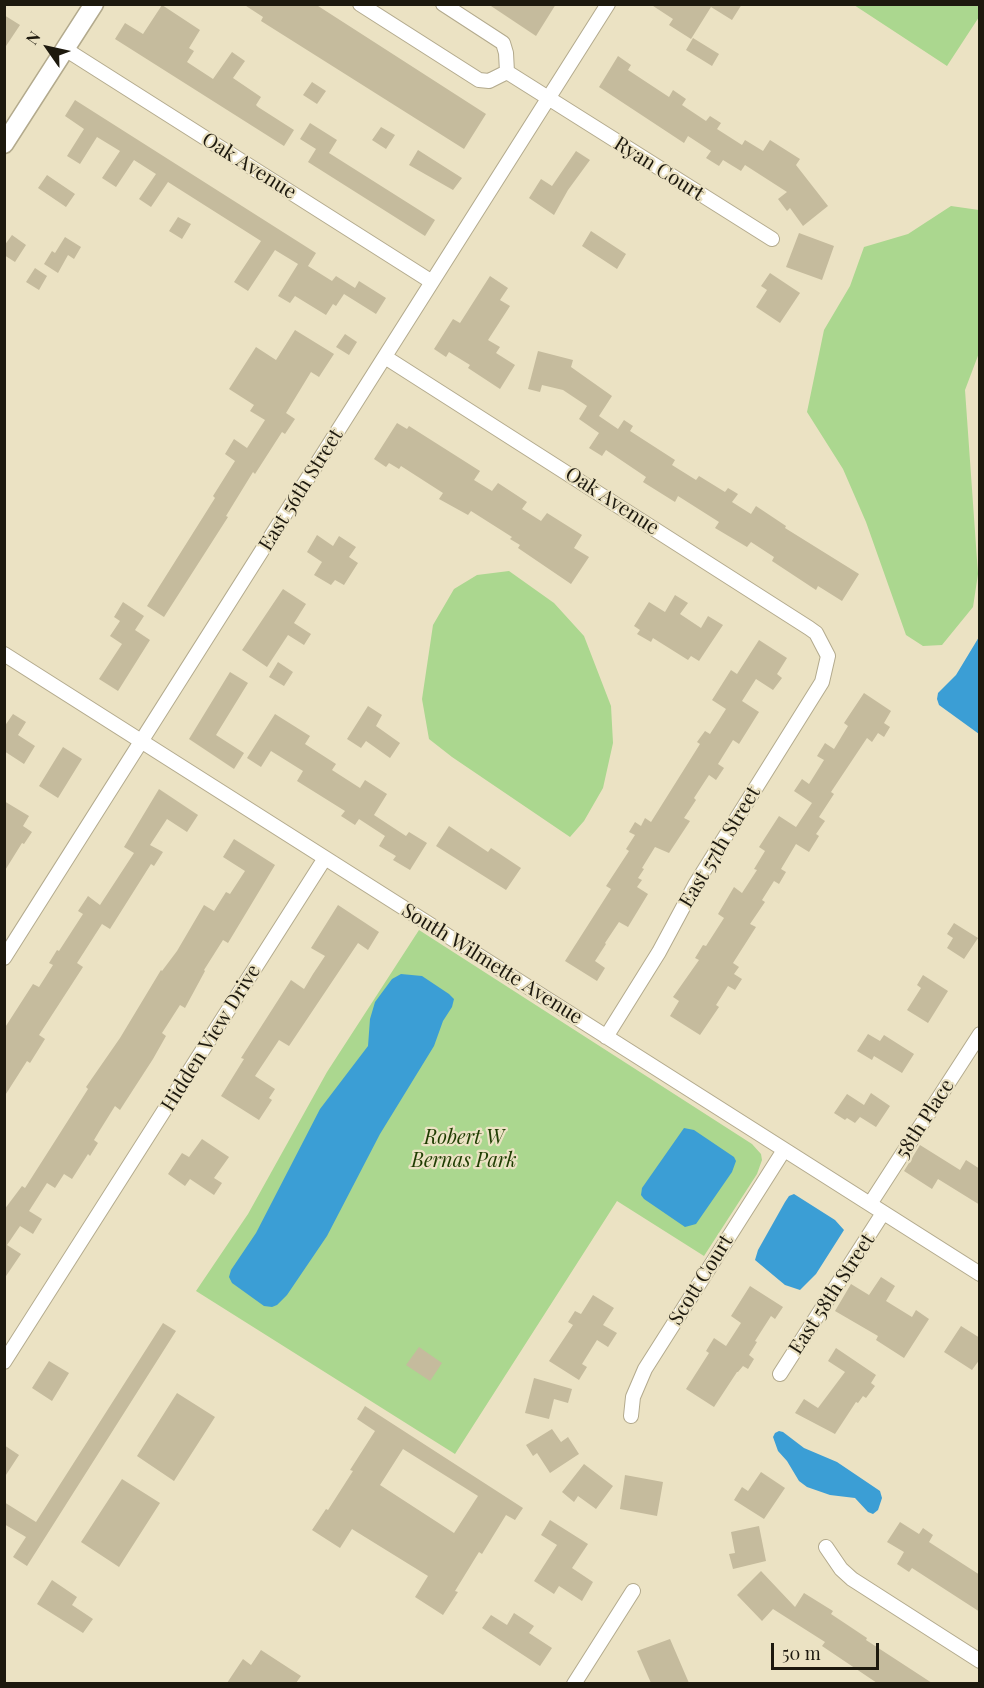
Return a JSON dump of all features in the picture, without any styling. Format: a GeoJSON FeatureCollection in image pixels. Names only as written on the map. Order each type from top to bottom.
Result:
{"type":"FeatureCollection","features":[{"type":"Feature","properties":{"kind":"main road"},"geometry":{"type":"LineString","coordinates":[[5,141],[94,4]]}},
{"type":"Feature","properties":{"kind":"street"},"geometry":{"type":"LineString","coordinates":[[360,4],[479,80],[489,81],[507,72],[503,43],[443,4]]}},
{"type":"Feature","properties":{"kind":"street","name":"East 56th Street"},"geometry":{"type":"LineString","coordinates":[[4,958],[608,4]]}},
{"type":"Feature","properties":{"kind":"street","name":"Oak Avenue"},"geometry":{"type":"LineString","coordinates":[[65,49],[432,282]]}},
{"type":"Feature","properties":{"kind":"street","name":"Ryan Court"},"geometry":{"type":"LineString","coordinates":[[507,72],[772,239]]}},
{"type":"Feature","properties":{"kind":"street","name":"Oak Avenue"},"geometry":{"type":"LineString","coordinates":[[385,357],[809,628],[816,633],[828,656]]}},
{"type":"Feature","properties":{"kind":"street","name":"South Wilmette Avenue"},"geometry":{"type":"LineString","coordinates":[[4,654],[980,1274]]}},
{"type":"Feature","properties":{"kind":"street","name":"East 57th Street"},"geometry":{"type":"LineString","coordinates":[[606,1037],[659,952],[695,885],[822,682],[828,656]]}},
{"type":"Feature","properties":{"kind":"street","name":"Hidden View Drive"},"geometry":{"type":"LineString","coordinates":[[4,1362],[325,858]]}},
{"type":"Feature","properties":{"kind":"street","name":"58th Place"},"geometry":{"type":"LineString","coordinates":[[870,1204],[980,1034]]}},
{"type":"Feature","properties":{"kind":"street","name":"Scott Court"},"geometry":{"type":"LineString","coordinates":[[631,1416],[633,1397],[645,1369],[784,1150]]}},
{"type":"Feature","properties":{"kind":"street","name":"East 58th Street"},"geometry":{"type":"LineString","coordinates":[[780,1374],[883,1213]]}},
{"type":"Feature","properties":{"kind":"street"},"geometry":{"type":"LineString","coordinates":[[826,1547],[841,1569],[852,1579],[980,1661]]}},
{"type":"Feature","properties":{"kind":"street"},"geometry":{"type":"LineString","coordinates":[[574,1683],[633,1591]]}},
{"type":"Feature","properties":{"kind":"green space"},"geometry":{"type":"Polygon","coordinates":[[[854,5],[979,5],[979,17],[947,66],[854,5]]]}},
{"type":"Feature","properties":{"kind":"green space"},"geometry":{"type":"Polygon","coordinates":[[[951,206],[979,210],[979,353],[965,390],[978,574],[973,607],[942,645],[923,646],[906,635],[866,522],[843,469],[807,412],[824,330],[850,286],[864,247],[908,234],[951,206]]]}},
{"type":"Feature","properties":{"kind":"green space"},"geometry":{"type":"Polygon","coordinates":[[[509,571],[554,603],[584,636],[611,706],[613,743],[603,788],[584,821],[570,837],[429,739],[422,699],[433,625],[454,589],[477,575],[509,571]]]}},
{"type":"Feature","properties":{"kind":"green space","name":"Robert W Bernas Park"},"geometry":{"type":"Polygon","coordinates":[[[419,930],[752,1144],[761,1154],[762,1160],[757,1174],[704,1256],[617,1201],[455,1454],[196,1291],[248,1214],[327,1072],[419,930]]]}},
{"type":"Feature","properties":{"kind":"water"},"geometry":{"type":"Polygon","coordinates":[[[979,637],[979,734],[939,705],[937,699],[938,693],[956,675],[979,637]]]}},
{"type":"Feature","properties":{"kind":"water"},"geometry":{"type":"Polygon","coordinates":[[[401,974],[422,976],[454,999],[452,1007],[443,1021],[434,1046],[380,1134],[327,1236],[287,1295],[277,1305],[264,1306],[232,1283],[229,1277],[231,1270],[256,1233],[320,1109],[368,1046],[370,1019],[375,1002],[392,979],[401,974]]]}},
{"type":"Feature","properties":{"kind":"water"},"geometry":{"type":"Polygon","coordinates":[[[684,1128],[694,1130],[734,1157],[736,1161],[732,1172],[696,1224],[685,1227],[641,1195],[642,1188],[684,1128]]]}},
{"type":"Feature","properties":{"kind":"water"},"geometry":{"type":"Polygon","coordinates":[[[794,1194],[835,1220],[844,1230],[816,1274],[800,1290],[785,1285],[755,1260],[758,1250],[785,1202],[789,1196],[794,1194]]]}},
{"type":"Feature","properties":{"kind":"water"},"geometry":{"type":"Polygon","coordinates":[[[779,1431],[804,1448],[837,1462],[880,1491],[882,1498],[878,1510],[873,1514],[868,1512],[855,1498],[830,1495],[807,1487],[799,1481],[778,1451],[773,1437],[779,1431]]]}},
{"type":"Feature","properties":{"kind":"building"},"geometry":{"type":"Polygon","coordinates":[[[243,4],[315,4],[486,114],[464,149],[261,21],[263,17],[243,4]]]}},
{"type":"Feature","properties":{"kind":"building"},"geometry":{"type":"Polygon","coordinates":[[[488,4],[556,4],[536,36],[488,4]]]}},
{"type":"Feature","properties":{"kind":"building"},"geometry":{"type":"Polygon","coordinates":[[[650,4],[742,4],[732,20],[711,7],[691,39],[669,25],[673,19],[650,4]]]}},
{"type":"Feature","properties":{"kind":"building"},"geometry":{"type":"Polygon","coordinates":[[[162,5],[200,30],[189,48],[194,51],[187,62],[213,79],[232,52],[245,61],[233,78],[261,97],[256,105],[258,107],[294,130],[284,146],[115,39],[125,23],[143,34],[162,5]]]}},
{"type":"Feature","properties":{"kind":"building"},"geometry":{"type":"Polygon","coordinates":[[[4,15],[20,25],[4,49],[4,15]]]}},
{"type":"Feature","properties":{"kind":"building"},"geometry":{"type":"Polygon","coordinates":[[[693,38],[719,54],[712,66],[686,50],[693,38]]]}},
{"type":"Feature","properties":{"kind":"building"},"geometry":{"type":"Polygon","coordinates":[[[618,56],[631,65],[628,70],[669,97],[673,90],[686,99],[682,105],[706,121],[710,116],[721,123],[717,129],[742,145],[745,140],[763,151],[770,140],[800,159],[796,165],[828,206],[803,226],[790,208],[787,211],[778,199],[787,192],[745,165],[741,171],[723,160],[719,166],[706,158],[711,151],[688,136],[684,143],[599,87],[618,56]]]}},
{"type":"Feature","properties":{"kind":"building"},"geometry":{"type":"Polygon","coordinates":[[[312,82],[326,91],[317,104],[303,95],[312,82]]]}},
{"type":"Feature","properties":{"kind":"building"},"geometry":{"type":"Polygon","coordinates":[[[75,100],[316,253],[308,266],[332,281],[336,276],[355,288],[359,281],[386,298],[376,314],[344,294],[336,306],[333,304],[326,315],[295,296],[290,303],[278,296],[298,264],[275,250],[248,291],[234,282],[261,241],[168,182],[151,207],[139,199],[156,174],[134,160],[116,187],[102,178],[120,151],[97,137],[80,164],[67,156],[84,129],[65,116],[75,100]]]}},
{"type":"Feature","properties":{"kind":"building"},"geometry":{"type":"Polygon","coordinates":[[[310,123],[337,140],[329,153],[435,220],[425,236],[308,162],[316,149],[300,139],[310,123]]]}},
{"type":"Feature","properties":{"kind":"building"},"geometry":{"type":"Polygon","coordinates":[[[381,127],[395,135],[386,149],[372,140],[381,127]]]}},
{"type":"Feature","properties":{"kind":"building"},"geometry":{"type":"Polygon","coordinates":[[[418,150],[462,178],[453,190],[409,165],[418,150]]]}},
{"type":"Feature","properties":{"kind":"building"},"geometry":{"type":"Polygon","coordinates":[[[576,151],[590,160],[568,190],[554,215],[529,198],[541,179],[552,186],[576,151]]]}},
{"type":"Feature","properties":{"kind":"building"},"geometry":{"type":"Polygon","coordinates":[[[47,175],[75,194],[66,207],[38,188],[47,175]]]}},
{"type":"Feature","properties":{"kind":"building"},"geometry":{"type":"Polygon","coordinates":[[[178,217],[191,224],[182,239],[169,231],[178,217]]]}},
{"type":"Feature","properties":{"kind":"building"},"geometry":{"type":"Polygon","coordinates":[[[591,231],[626,254],[617,269],[582,246],[591,231]]]}},
{"type":"Feature","properties":{"kind":"building"},"geometry":{"type":"Polygon","coordinates":[[[799,233],[834,246],[822,280],[786,267],[799,233]]]}},
{"type":"Feature","properties":{"kind":"building"},"geometry":{"type":"Polygon","coordinates":[[[12,235],[26,245],[15,262],[4,255],[4,246],[12,235]]]}},
{"type":"Feature","properties":{"kind":"building"},"geometry":{"type":"Polygon","coordinates":[[[65,237],[81,247],[74,259],[68,255],[58,273],[44,264],[52,251],[55,253],[65,237]]]}},
{"type":"Feature","properties":{"kind":"building"},"geometry":{"type":"Polygon","coordinates":[[[35,268],[47,276],[39,290],[26,282],[35,268]]]}},
{"type":"Feature","properties":{"kind":"building"},"geometry":{"type":"Polygon","coordinates":[[[770,273],[800,293],[780,323],[756,307],[767,290],[761,286],[770,273]]]}},
{"type":"Feature","properties":{"kind":"building"},"geometry":{"type":"Polygon","coordinates":[[[490,276],[508,288],[500,300],[510,306],[488,340],[500,347],[496,353],[515,365],[500,389],[468,368],[470,365],[449,352],[446,357],[434,349],[453,319],[460,323],[490,276]]]}},
{"type":"Feature","properties":{"kind":"building"},"geometry":{"type":"Polygon","coordinates":[[[295,330],[334,354],[319,377],[311,372],[286,413],[295,419],[285,434],[282,432],[255,474],[253,472],[226,516],[228,517],[164,617],[147,606],[215,498],[213,496],[235,461],[225,454],[234,439],[247,448],[265,420],[250,411],[254,405],[229,389],[256,347],[276,360],[295,330]]]}},
{"type":"Feature","properties":{"kind":"building"},"geometry":{"type":"Polygon","coordinates":[[[345,334],[357,342],[349,355],[336,347],[345,334]]]}},
{"type":"Feature","properties":{"kind":"building"},"geometry":{"type":"Polygon","coordinates":[[[538,351],[573,360],[571,367],[612,396],[599,416],[618,429],[624,420],[633,426],[630,431],[675,460],[672,465],[696,480],[699,476],[725,492],[728,488],[738,494],[732,502],[751,514],[756,506],[786,526],[785,528],[859,574],[842,601],[818,586],[816,590],[772,561],[774,557],[751,542],[747,547],[715,528],[719,522],[678,496],[675,502],[643,482],[646,477],[606,450],[602,456],[589,448],[599,433],[579,419],[587,406],[563,390],[542,385],[540,392],[528,389],[538,351]]]}},
{"type":"Feature","properties":{"kind":"building"},"geometry":{"type":"Polygon","coordinates":[[[397,423],[407,429],[409,426],[480,471],[474,480],[492,491],[498,483],[527,502],[522,509],[541,521],[547,513],[582,535],[574,548],[589,557],[571,584],[518,548],[520,545],[510,539],[512,537],[471,511],[468,515],[439,499],[443,493],[401,466],[399,469],[389,463],[386,467],[374,459],[397,423]]]}},
{"type":"Feature","properties":{"kind":"building"},"geometry":{"type":"Polygon","coordinates":[[[317,535],[333,546],[339,536],[356,547],[349,557],[358,563],[344,585],[335,580],[331,585],[314,575],[322,562],[307,552],[317,535]]]}},
{"type":"Feature","properties":{"kind":"building"},"geometry":{"type":"Polygon","coordinates":[[[283,589],[306,604],[294,623],[311,634],[304,645],[288,635],[267,667],[242,650],[283,589]]]}},
{"type":"Feature","properties":{"kind":"building"},"geometry":{"type":"Polygon","coordinates":[[[675,595],[688,603],[680,614],[701,628],[708,616],[723,625],[699,661],[691,656],[688,660],[653,638],[651,642],[637,634],[640,630],[634,626],[649,602],[665,612],[675,595]]]}},
{"type":"Feature","properties":{"kind":"building"},"geometry":{"type":"Polygon","coordinates":[[[123,602],[144,616],[135,630],[150,640],[118,691],[99,679],[122,644],[110,636],[120,621],[114,617],[123,602]]]}},
{"type":"Feature","properties":{"kind":"building"},"geometry":{"type":"Polygon","coordinates":[[[759,640],[787,658],[777,674],[782,678],[773,690],[756,679],[742,701],[759,712],[739,744],[733,740],[718,764],[724,768],[716,780],[709,775],[694,798],[696,800],[684,818],[690,821],[669,853],[655,847],[642,868],[644,869],[638,878],[642,880],[637,887],[648,894],[628,927],[619,922],[605,943],[595,961],[605,968],[597,981],[565,961],[611,889],[606,886],[629,851],[626,849],[635,835],[629,832],[635,822],[641,826],[645,818],[651,822],[700,744],[697,742],[705,731],[710,734],[726,709],[712,700],[731,670],[737,674],[759,640]]]}},
{"type":"Feature","properties":{"kind":"building"},"geometry":{"type":"Polygon","coordinates":[[[278,662],[293,672],[284,686],[269,677],[278,662]]]}},
{"type":"Feature","properties":{"kind":"building"},"geometry":{"type":"Polygon","coordinates":[[[230,672],[248,683],[216,735],[244,753],[234,769],[189,739],[230,672]]]}},
{"type":"Feature","properties":{"kind":"building"},"geometry":{"type":"Polygon","coordinates":[[[864,693],[891,711],[884,723],[890,727],[884,737],[878,733],[872,742],[867,738],[831,792],[834,794],[819,817],[825,821],[816,834],[819,836],[809,852],[796,844],[781,869],[786,872],[779,884],[774,881],[762,900],[765,902],[750,924],[756,927],[733,963],[739,967],[734,974],[742,979],[735,990],[728,986],[716,1005],[719,1007],[700,1035],[670,1016],[679,1001],[673,997],[699,960],[695,958],[703,945],[706,946],[724,918],[718,914],[734,887],[742,893],[757,870],[754,869],[765,851],[759,847],[779,816],[796,827],[812,803],[794,791],[802,779],[809,784],[824,760],[817,756],[825,743],[834,749],[848,726],[844,723],[864,693]]]}},
{"type":"Feature","properties":{"kind":"building"},"geometry":{"type":"Polygon","coordinates":[[[368,706],[382,715],[376,726],[400,743],[390,758],[366,741],[361,748],[347,739],[368,706]]]}},
{"type":"Feature","properties":{"kind":"building"},"geometry":{"type":"Polygon","coordinates":[[[13,714],[26,722],[18,735],[35,746],[24,764],[4,751],[4,727],[13,714]]]}},
{"type":"Feature","properties":{"kind":"building"},"geometry":{"type":"Polygon","coordinates":[[[275,714],[310,736],[305,744],[336,764],[332,770],[360,788],[365,780],[387,794],[374,815],[406,836],[409,832],[427,843],[410,870],[393,860],[396,856],[379,846],[385,836],[359,819],[355,825],[341,816],[345,811],[297,781],[303,771],[271,751],[261,767],[247,758],[275,714]]]}},
{"type":"Feature","properties":{"kind":"building"},"geometry":{"type":"Polygon","coordinates":[[[63,747],[82,759],[58,798],[39,786],[63,747]]]}},
{"type":"Feature","properties":{"kind":"building"},"geometry":{"type":"Polygon","coordinates":[[[159,789],[198,815],[187,832],[167,819],[150,845],[163,852],[154,866],[151,864],[110,929],[102,924],[77,963],[83,967],[39,1035],[45,1039],[30,1063],[27,1061],[4,1097],[4,1029],[33,984],[39,987],[53,965],[49,963],[83,914],[78,911],[88,896],[100,905],[134,853],[124,847],[159,789]]]}},
{"type":"Feature","properties":{"kind":"building"},"geometry":{"type":"Polygon","coordinates":[[[4,801],[29,816],[23,826],[32,832],[24,844],[22,843],[4,872],[4,801]]]}},
{"type":"Feature","properties":{"kind":"building"},"geometry":{"type":"Polygon","coordinates":[[[449,826],[488,852],[491,848],[521,868],[506,890],[436,846],[449,826]]]}},
{"type":"Feature","properties":{"kind":"building"},"geometry":{"type":"Polygon","coordinates":[[[234,839],[275,865],[228,943],[223,940],[204,970],[185,1008],[180,1005],[162,1033],[166,1036],[120,1110],[115,1106],[94,1140],[98,1143],[90,1156],[88,1154],[72,1179],[64,1174],[55,1188],[47,1183],[29,1211],[42,1219],[33,1234],[20,1226],[7,1245],[21,1254],[4,1279],[4,1210],[22,1186],[25,1188],[88,1089],[86,1087],[120,1038],[161,970],[177,951],[204,905],[214,911],[226,892],[230,894],[245,871],[223,857],[234,839]]]}},
{"type":"Feature","properties":{"kind":"building"},"geometry":{"type":"Polygon","coordinates":[[[338,905],[379,932],[368,950],[358,943],[289,1046],[279,1040],[255,1076],[275,1089],[269,1098],[272,1100],[259,1120],[221,1096],[244,1059],[241,1058],[291,980],[304,989],[325,956],[311,948],[338,905]]]}},
{"type":"Feature","properties":{"kind":"building"},"geometry":{"type":"Polygon","coordinates":[[[954,923],[978,938],[964,959],[947,948],[953,938],[947,934],[954,923]]]}},
{"type":"Feature","properties":{"kind":"building"},"geometry":{"type":"Polygon","coordinates":[[[923,975],[948,991],[928,1023],[907,1010],[921,988],[917,985],[923,975]]]}},
{"type":"Feature","properties":{"kind":"building"},"geometry":{"type":"Polygon","coordinates":[[[868,1034],[880,1041],[884,1035],[914,1054],[902,1073],[874,1056],[872,1060],[857,1051],[868,1034]]]}},
{"type":"Feature","properties":{"kind":"building"},"geometry":{"type":"Polygon","coordinates":[[[871,1093],[890,1106],[876,1127],[860,1117],[855,1123],[834,1113],[847,1094],[864,1105],[871,1093]]]}},
{"type":"Feature","properties":{"kind":"building"},"geometry":{"type":"Polygon","coordinates":[[[202,1139],[229,1157],[214,1178],[222,1183],[214,1195],[190,1179],[185,1186],[168,1174],[182,1153],[189,1157],[202,1139]]]}},
{"type":"Feature","properties":{"kind":"building"},"geometry":{"type":"Polygon","coordinates":[[[920,1145],[960,1170],[966,1160],[980,1169],[980,1205],[938,1179],[932,1189],[904,1171],[920,1145]]]}},
{"type":"Feature","properties":{"kind":"building"},"geometry":{"type":"Polygon","coordinates":[[[881,1277],[895,1286],[886,1301],[912,1317],[916,1310],[929,1319],[904,1358],[876,1340],[878,1336],[835,1311],[851,1284],[869,1295],[881,1277]]]}},
{"type":"Feature","properties":{"kind":"building"},"geometry":{"type":"Polygon","coordinates":[[[750,1286],[783,1307],[775,1319],[771,1316],[755,1341],[757,1342],[749,1355],[754,1359],[748,1369],[743,1366],[737,1372],[714,1407],[686,1389],[709,1353],[706,1351],[714,1338],[726,1346],[741,1323],[731,1316],[750,1286]]]}},
{"type":"Feature","properties":{"kind":"building"},"geometry":{"type":"Polygon","coordinates":[[[593,1295],[614,1308],[603,1325],[617,1333],[608,1347],[597,1340],[582,1364],[587,1367],[579,1380],[549,1361],[573,1325],[568,1322],[575,1311],[581,1314],[593,1295]]]}},
{"type":"Feature","properties":{"kind":"building"},"geometry":{"type":"Polygon","coordinates":[[[163,1323],[176,1331],[27,1566],[13,1557],[26,1537],[4,1524],[4,1502],[36,1522],[163,1323]]]}},
{"type":"Feature","properties":{"kind":"building"},"geometry":{"type":"Polygon","coordinates":[[[961,1326],[980,1338],[980,1359],[972,1370],[944,1352],[961,1326]]]}},
{"type":"Feature","properties":{"kind":"building"},"geometry":{"type":"Polygon","coordinates":[[[419,1347],[442,1363],[430,1381],[406,1365],[419,1347]]]}},
{"type":"Feature","properties":{"kind":"building"},"geometry":{"type":"Polygon","coordinates":[[[836,1348],[876,1375],[871,1383],[875,1386],[866,1398],[863,1396],[858,1403],[856,1402],[835,1434],[795,1413],[804,1399],[818,1408],[845,1372],[828,1361],[836,1348]]]}},
{"type":"Feature","properties":{"kind":"building"},"geometry":{"type":"Polygon","coordinates":[[[49,1361],[69,1373],[52,1401],[32,1388],[49,1361]]]}},
{"type":"Feature","properties":{"kind":"building"},"geometry":{"type":"Polygon","coordinates":[[[534,1378],[572,1389],[568,1403],[554,1399],[549,1419],[525,1413],[534,1378]]]}},
{"type":"Feature","properties":{"kind":"building"},"geometry":{"type":"Polygon","coordinates":[[[177,1393],[215,1417],[174,1481],[137,1456],[177,1393]]]}},
{"type":"Feature","properties":{"kind":"building"},"geometry":{"type":"Polygon","coordinates":[[[365,1406],[523,1508],[515,1520],[506,1515],[482,1554],[479,1552],[443,1615],[415,1597],[428,1576],[352,1529],[340,1548],[312,1530],[353,1471],[350,1470],[375,1431],[357,1419],[365,1406]],[[403,1449],[380,1485],[454,1533],[478,1496],[403,1449]]]}},
{"type":"Feature","properties":{"kind":"building"},"geometry":{"type":"Polygon","coordinates":[[[552,1429],[561,1442],[568,1437],[579,1454],[550,1473],[537,1453],[533,1456],[526,1445],[552,1429]]]}},
{"type":"Feature","properties":{"kind":"building"},"geometry":{"type":"Polygon","coordinates":[[[4,1445],[19,1455],[4,1478],[4,1445]]]}},
{"type":"Feature","properties":{"kind":"building"},"geometry":{"type":"Polygon","coordinates":[[[584,1464],[613,1486],[596,1509],[578,1496],[574,1502],[562,1492],[584,1464]]]}},
{"type":"Feature","properties":{"kind":"building"},"geometry":{"type":"Polygon","coordinates":[[[761,1472],[785,1488],[764,1519],[734,1500],[742,1487],[748,1491],[761,1472]]]}},
{"type":"Feature","properties":{"kind":"building"},"geometry":{"type":"Polygon","coordinates":[[[625,1475],[663,1482],[657,1516],[620,1509],[625,1475]]]}},
{"type":"Feature","properties":{"kind":"building"},"geometry":{"type":"Polygon","coordinates":[[[122,1479],[160,1503],[119,1567],[81,1542],[122,1479]]]}},
{"type":"Feature","properties":{"kind":"building"},"geometry":{"type":"Polygon","coordinates":[[[550,1520],[588,1544],[572,1568],[593,1582],[582,1601],[559,1586],[554,1594],[534,1581],[557,1545],[541,1535],[550,1520]]]}},
{"type":"Feature","properties":{"kind":"building"},"geometry":{"type":"Polygon","coordinates":[[[900,1522],[919,1534],[923,1528],[933,1535],[929,1542],[980,1575],[980,1612],[912,1568],[909,1572],[897,1564],[904,1552],[887,1542],[900,1522]]]}},
{"type":"Feature","properties":{"kind":"building"},"geometry":{"type":"Polygon","coordinates":[[[759,1526],[766,1561],[733,1569],[729,1554],[735,1553],[731,1532],[759,1526]]]}},
{"type":"Feature","properties":{"kind":"building"},"geometry":{"type":"Polygon","coordinates":[[[761,1571],[795,1607],[804,1593],[833,1611],[831,1614],[867,1638],[866,1640],[932,1683],[877,1683],[822,1646],[825,1642],[773,1609],[762,1621],[737,1595],[761,1571]]]}},
{"type":"Feature","properties":{"kind":"building"},"geometry":{"type":"Polygon","coordinates":[[[52,1580],[77,1597],[72,1605],[93,1619],[83,1633],[37,1604],[52,1580]]]}},
{"type":"Feature","properties":{"kind":"building"},"geometry":{"type":"Polygon","coordinates":[[[514,1613],[534,1626],[529,1633],[552,1648],[540,1666],[482,1628],[491,1615],[507,1625],[514,1613]]]}},
{"type":"Feature","properties":{"kind":"building"},"geometry":{"type":"Polygon","coordinates":[[[670,1639],[689,1683],[651,1683],[637,1651],[670,1639]]]}},
{"type":"Feature","properties":{"kind":"building"},"geometry":{"type":"Polygon","coordinates":[[[261,1650],[301,1676],[296,1683],[227,1683],[243,1659],[251,1665],[261,1650]]]}}]}
